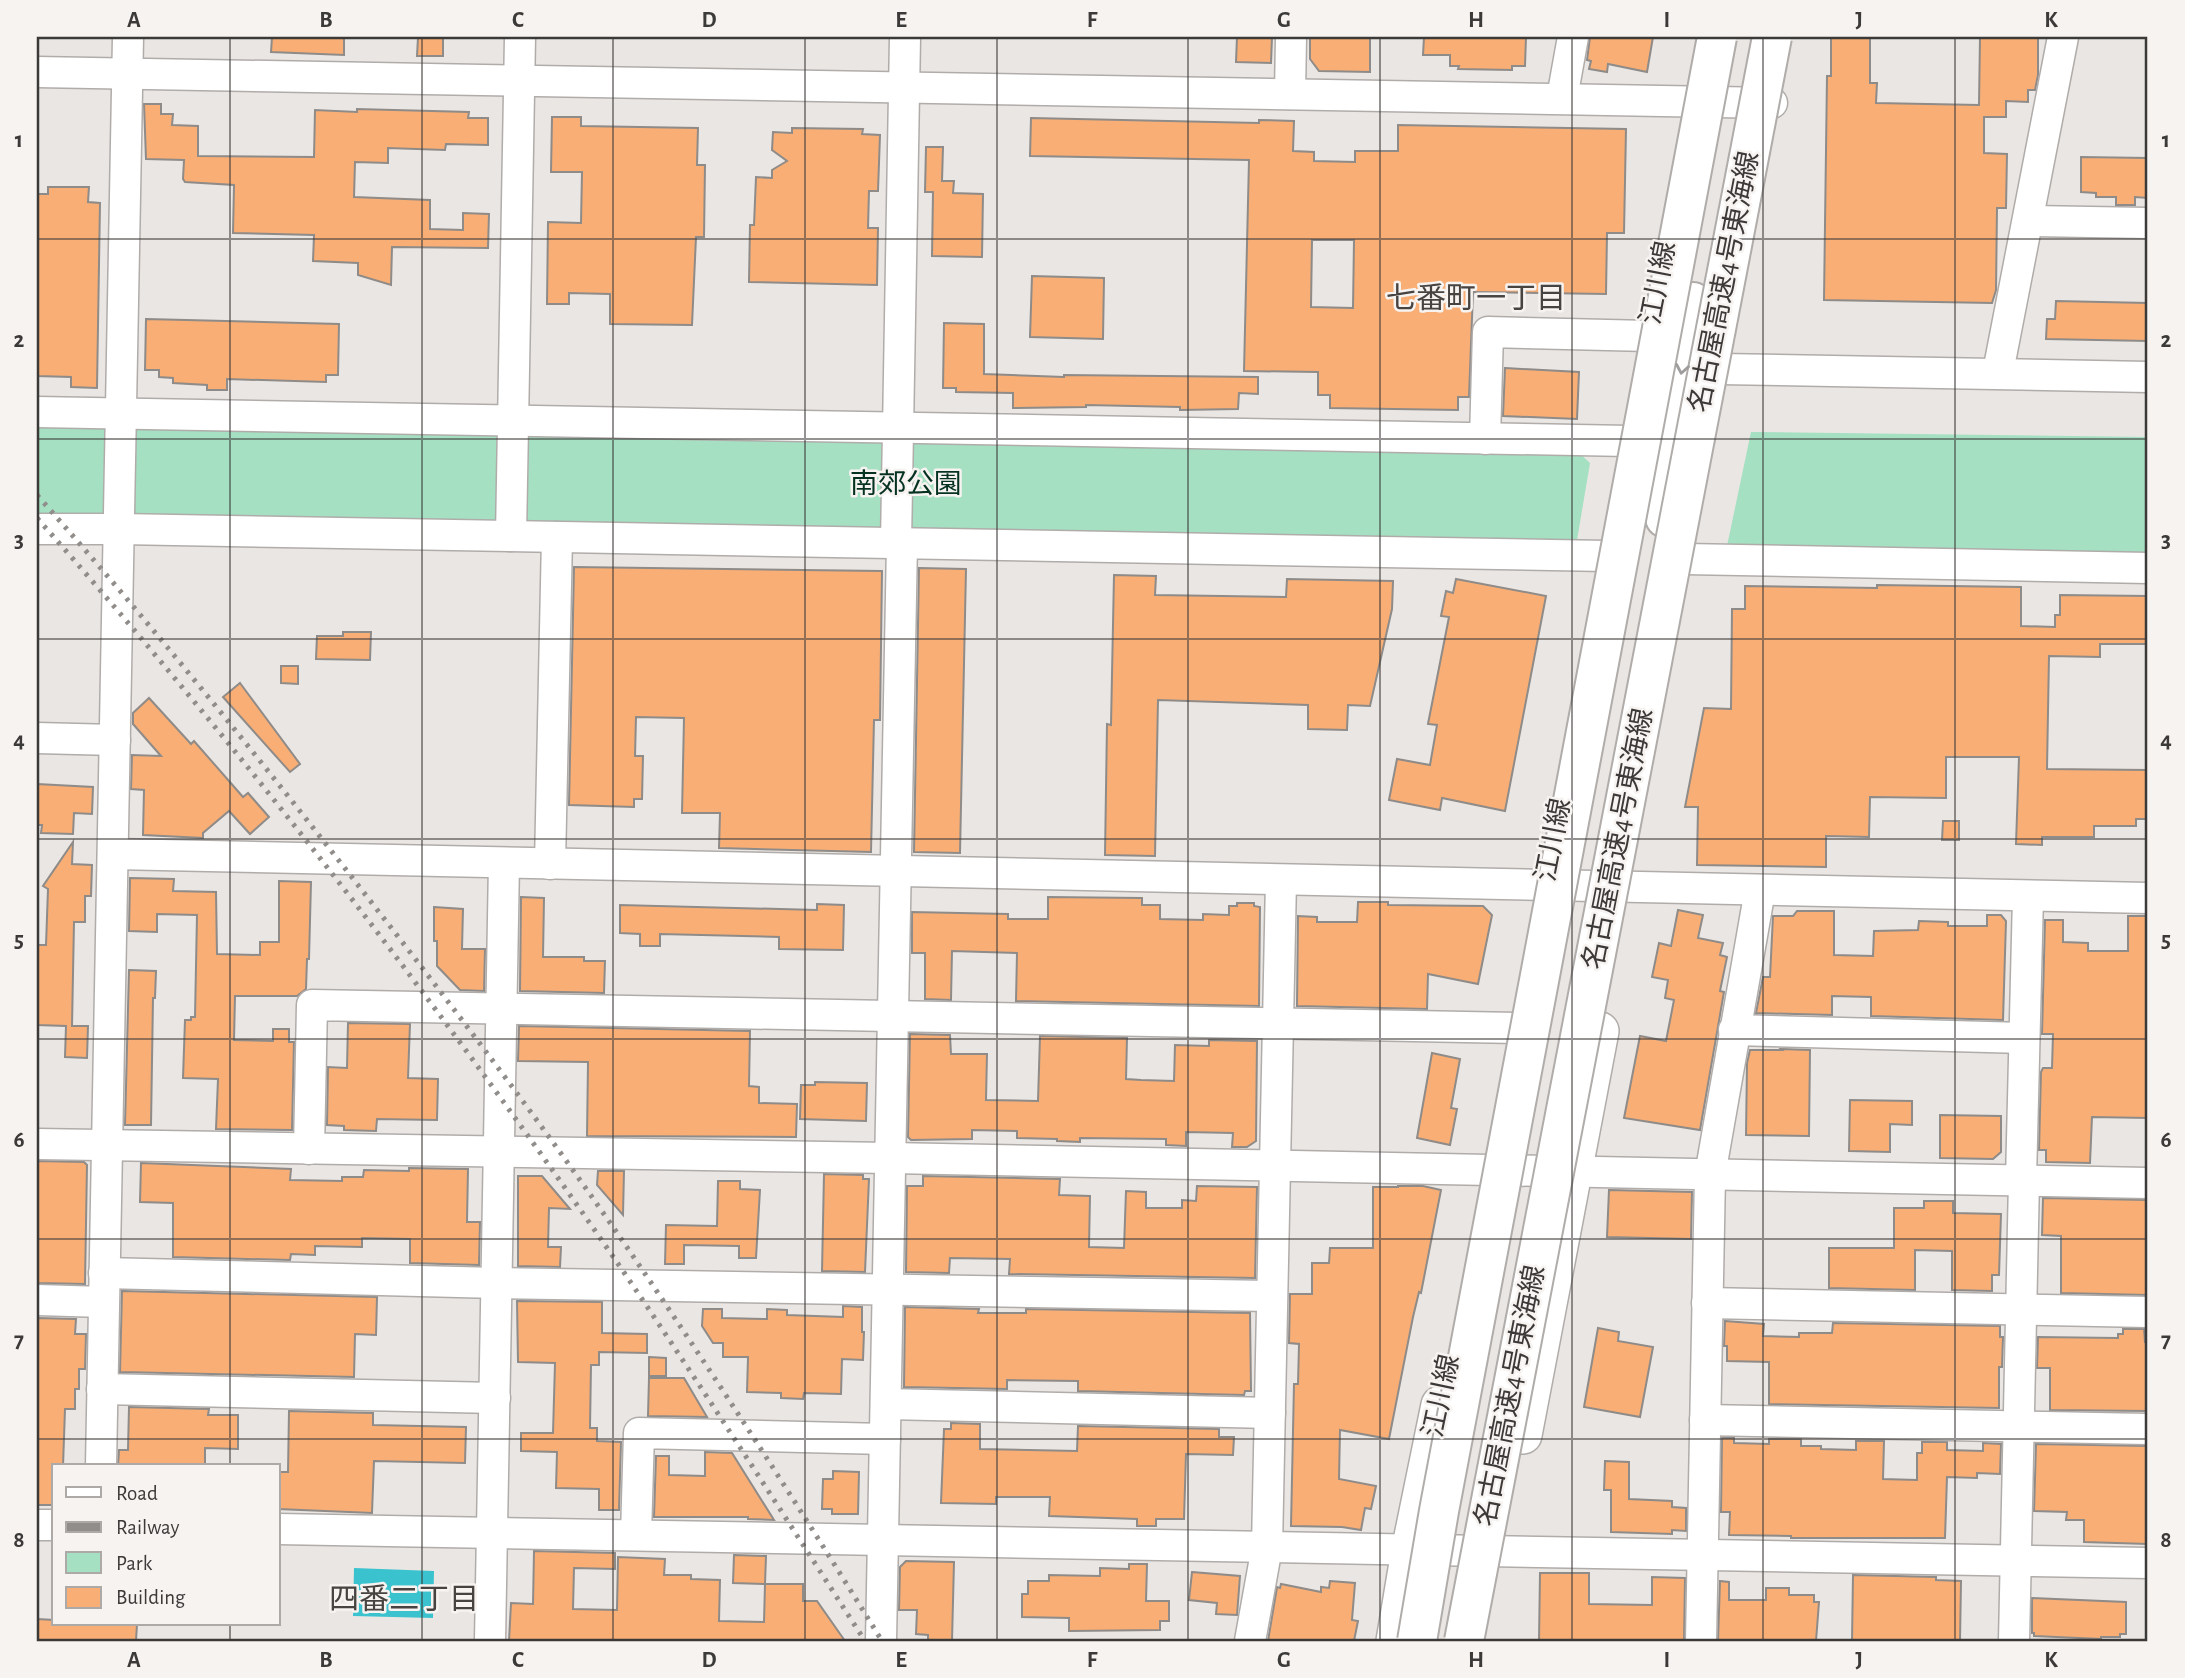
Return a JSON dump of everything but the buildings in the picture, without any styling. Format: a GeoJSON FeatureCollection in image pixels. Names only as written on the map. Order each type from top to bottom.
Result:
{"type":"FeatureCollection","features":[{"type":"Feature","properties":{"kind":"highway","name":"名古屋高速4号東海線"},"geometry":{"type":"LineString","coordinates":[[1417,1641],[1610,571],[1717,37]]}},
{"type":"Feature","properties":{"kind":"highway"},"geometry":{"type":"LineString","coordinates":[[1670,644],[1662,550],[1676,401],[1744,37]]}},
{"type":"Feature","properties":{"kind":"highway","name":"名古屋高速4号東海線"},"geometry":{"type":"LineString","coordinates":[[1464,1641],[1772,37]]}},
{"type":"Feature","properties":{"kind":"highway"},"geometry":{"type":"LineString","coordinates":[[1440,1641],[1541,1110],[1627,612],[1610,571]]}},
{"type":"Feature","properties":{"kind":"main road","name":"江川線"},"geometry":{"type":"LineString","coordinates":[[1395,1641],[1410,1551],[1610,571],[1629,442],[1705,37]]}},
{"type":"Feature","properties":{"kind":"main road"},"geometry":{"type":"LineString","coordinates":[[1480,1641],[1575,1171],[1720,369],[1785,37]]}},
{"type":"Feature","properties":{"kind":"street"},"geometry":{"type":"LineString","coordinates":[[101,1464],[128,37]]}},
{"type":"Feature","properties":{"kind":"street"},"geometry":{"type":"LineString","coordinates":[[512,536],[520,37]]}},
{"type":"Feature","properties":{"kind":"street"},"geometry":{"type":"LineString","coordinates":[[881,1641],[893,1016],[898,427],[905,37]]}},
{"type":"Feature","properties":{"kind":"street"},"geometry":{"type":"LineString","coordinates":[[1290,94],[1291,37]]}},
{"type":"Feature","properties":{"kind":"street"},"geometry":{"type":"LineString","coordinates":[[1562,98],[1573,37]]}},
{"type":"Feature","properties":{"kind":"street"},"geometry":{"type":"LineString","coordinates":[[1998,372],[2063,37]]}},
{"type":"Feature","properties":{"kind":"street"},"geometry":{"type":"LineString","coordinates":[[37,72],[1772,103]]}},
{"type":"Feature","properties":{"kind":"street"},"geometry":{"type":"LineString","coordinates":[[2028,221],[2148,223]]}},
{"type":"Feature","properties":{"kind":"street"},"geometry":{"type":"LineString","coordinates":[[1485,439],[1488,332],[1649,336]]}},
{"type":"Feature","properties":{"kind":"street"},"geometry":{"type":"LineString","coordinates":[[1720,369],[1998,372],[2010,375],[2148,377]]}},
{"type":"Feature","properties":{"kind":"street"},"geometry":{"type":"LineString","coordinates":[[37,412],[1629,442]]}},
{"type":"Feature","properties":{"kind":"street"},"geometry":{"type":"LineString","coordinates":[[37,529],[899,543],[1610,571]]}},
{"type":"Feature","properties":{"kind":"street"},"geometry":{"type":"LineString","coordinates":[[550,864],[557,537]]}},
{"type":"Feature","properties":{"kind":"street"},"geometry":{"type":"LineString","coordinates":[[1685,559],[2148,568]]}},
{"type":"Feature","properties":{"kind":"street"},"geometry":{"type":"LineString","coordinates":[[37,738],[115,740]]}},
{"type":"Feature","properties":{"kind":"street"},"geometry":{"type":"LineString","coordinates":[[113,854],[2148,898]]}},
{"type":"Feature","properties":{"kind":"street"},"geometry":{"type":"LineString","coordinates":[[490,1641],[504,863]]}},
{"type":"Feature","properties":{"kind":"street"},"geometry":{"type":"LineString","coordinates":[[1250,1641],[1268,1547],[1281,880]]}},
{"type":"Feature","properties":{"kind":"street"},"geometry":{"type":"LineString","coordinates":[[1701,1641],[1710,1175],[1760,890]]}},
{"type":"Feature","properties":{"kind":"street"},"geometry":{"type":"LineString","coordinates":[[2014,1641],[2028,895]]}},
{"type":"Feature","properties":{"kind":"street"},"geometry":{"type":"LineString","coordinates":[[309,1149],[312,1005],[1517,1028]]}},
{"type":"Feature","properties":{"kind":"street"},"geometry":{"type":"LineString","coordinates":[[1734,1030],[2024,1038]]}},
{"type":"Feature","properties":{"kind":"street"},"geometry":{"type":"LineString","coordinates":[[37,1144],[2148,1183]]}},
{"type":"Feature","properties":{"kind":"street"},"geometry":{"type":"LineString","coordinates":[[37,1300],[104,1288],[497,1283],[1272,1296]]}},
{"type":"Feature","properties":{"kind":"street"},"geometry":{"type":"LineString","coordinates":[[1707,1303],[2148,1312]]}},
{"type":"Feature","properties":{"kind":"street"},"geometry":{"type":"LineString","coordinates":[[102,1389],[495,1398]]}},
{"type":"Feature","properties":{"kind":"street"},"geometry":{"type":"LineString","coordinates":[[886,1404],[1270,1413]]}},
{"type":"Feature","properties":{"kind":"street"},"geometry":{"type":"LineString","coordinates":[[1705,1420],[2148,1429]]}},
{"type":"Feature","properties":{"kind":"street"},"geometry":{"type":"LineString","coordinates":[[636,1535],[639,1433],[885,1439]]}},
{"type":"Feature","properties":{"kind":"street"},"geometry":{"type":"LineString","coordinates":[[280,1529],[2148,1563]]}},
{"type":"Feature","properties":{"kind":"green space","name":"南郊公園"},"geometry":{"type":"Polygon","coordinates":[[[37,421],[1576,450],[1590,463],[1577,540],[1566,545],[37,518],[37,421]]]}},
{"type":"Feature","properties":{"kind":"green space"},"geometry":{"type":"Polygon","coordinates":[[[1751,432],[2148,437],[2148,555],[1727,546],[1751,432]]]}},
{"type":"Feature","properties":{"kind":"water"},"geometry":{"type":"Polygon","coordinates":[[[354,1568],[434,1571],[433,1618],[353,1616],[354,1568]]]}},
{"type":"Feature","properties":{"kind":"railway"},"geometry":{"type":"LineString","coordinates":[[37,495],[272,775],[532,1113],[603,1212],[700,1356],[882,1641]]}},
{"type":"Feature","properties":{"kind":"railway"},"geometry":{"type":"LineString","coordinates":[[37,518],[268,792],[485,1077],[654,1317],[865,1641]]}},
{"type":"Feature","properties":{"kind":"district","name":"七番町一丁目"},"geometry":{"type":"Point","coordinates":[1476,299]}},
{"type":"Feature","properties":{"kind":"district","name":"四番二丁目"},"geometry":{"type":"Point","coordinates":[404,1600]}}]}
